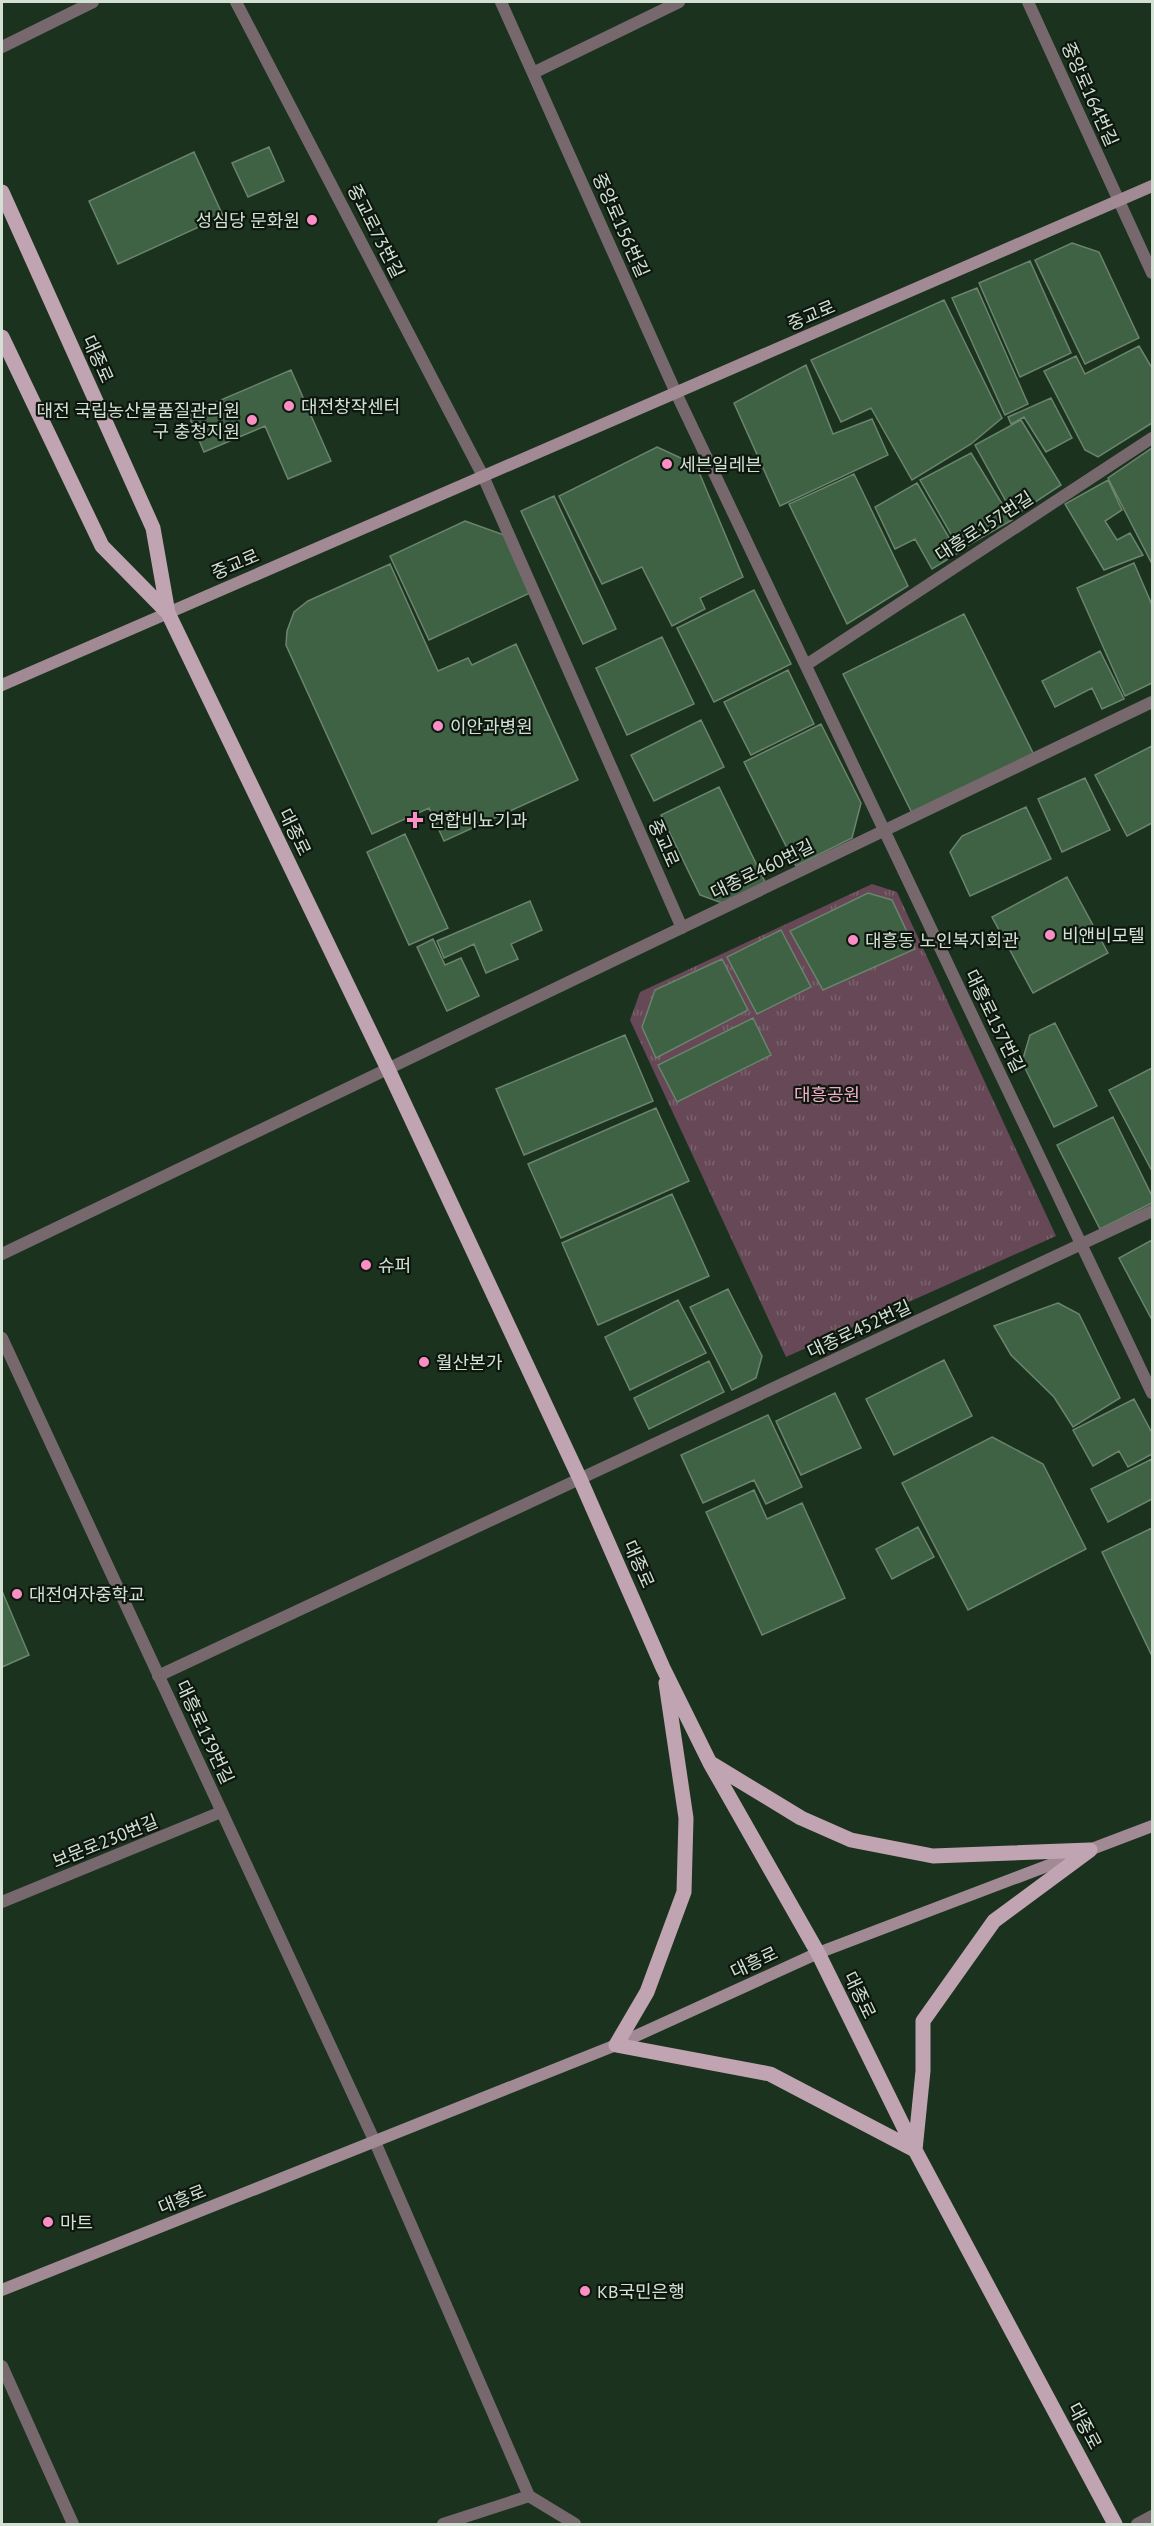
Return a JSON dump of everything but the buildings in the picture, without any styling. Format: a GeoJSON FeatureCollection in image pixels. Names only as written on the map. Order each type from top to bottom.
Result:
{"type":"FeatureCollection","features":[{"type":"Feature","properties":{"kind":"main road","name":"중교로"},"geometry":{"type":"LineString","coordinates":[[2,685],[1152,186]]}},
{"type":"Feature","properties":{"kind":"main road","name":"대종로"},"geometry":{"type":"LineString","coordinates":[[2,192],[153,528],[168,613],[388,1069],[580,1479],[663,1668],[710,1763],[818,1953],[915,2150],[1115,2524]]}},
{"type":"Feature","properties":{"kind":"main road","name":"대종로"},"geometry":{"type":"LineString","coordinates":[[2,337],[102,546],[168,613]]}},
{"type":"Feature","properties":{"kind":"main road"},"geometry":{"type":"LineString","coordinates":[[663,1668],[686,1818],[684,1892],[647,1992],[616,2045],[770,2074],[915,2150],[923,2070],[923,2021],[994,1921],[1090,1850]]}},
{"type":"Feature","properties":{"kind":"main road"},"geometry":{"type":"LineString","coordinates":[[710,1763],[801,1818],[851,1839],[933,1856],[1090,1850]]}},
{"type":"Feature","properties":{"kind":"main road","name":"대흥로"},"geometry":{"type":"LineString","coordinates":[[2,2290],[616,2045],[818,1953],[1152,1826]]}},
{"type":"Feature","properties":{"kind":"street"},"geometry":{"type":"LineString","coordinates":[[2,47],[93,2]]}},
{"type":"Feature","properties":{"kind":"street","name":"중교로73번길"},"geometry":{"type":"LineString","coordinates":[[236,2],[483,476]]}},
{"type":"Feature","properties":{"kind":"street","name":"중앙로156번길"},"geometry":{"type":"LineString","coordinates":[[501,2],[676,393]]}},
{"type":"Feature","properties":{"kind":"street"},"geometry":{"type":"LineString","coordinates":[[533,73],[678,2]]}},
{"type":"Feature","properties":{"kind":"street","name":"중앙로164번길"},"geometry":{"type":"LineString","coordinates":[[1028,2],[1152,273]]}},
{"type":"Feature","properties":{"kind":"street","name":"대흥로157번길"},"geometry":{"type":"LineString","coordinates":[[676,393],[1152,1393]]}},
{"type":"Feature","properties":{"kind":"street","name":"대흥로157번길"},"geometry":{"type":"LineString","coordinates":[[806,665],[1152,438]]}},
{"type":"Feature","properties":{"kind":"street","name":"중교로"},"geometry":{"type":"LineString","coordinates":[[483,476],[682,928]]}},
{"type":"Feature","properties":{"kind":"street","name":"대종로460번길"},"geometry":{"type":"LineString","coordinates":[[388,1069],[1152,702]]}},
{"type":"Feature","properties":{"kind":"street"},"geometry":{"type":"LineString","coordinates":[[2,1254],[388,1069]]}},
{"type":"Feature","properties":{"kind":"street","name":"대종로452번길"},"geometry":{"type":"LineString","coordinates":[[580,1479],[1152,1211]]}},
{"type":"Feature","properties":{"kind":"street","name":"대흥로139번길"},"geometry":{"type":"LineString","coordinates":[[2,1338],[375,2142]]}},
{"type":"Feature","properties":{"kind":"street"},"geometry":{"type":"LineString","coordinates":[[158,1676],[580,1479]]}},
{"type":"Feature","properties":{"kind":"street","name":"보문로230번길"},"geometry":{"type":"LineString","coordinates":[[2,1902],[221,1812]]}},
{"type":"Feature","properties":{"kind":"street"},"geometry":{"type":"LineString","coordinates":[[375,2142],[529,2496],[575,2524]]}},
{"type":"Feature","properties":{"kind":"street"},"geometry":{"type":"LineString","coordinates":[[2,2366],[74,2524]]}},
{"type":"Feature","properties":{"kind":"street"},"geometry":{"type":"LineString","coordinates":[[443,2524],[529,2496]]}},
{"type":"Feature","properties":{"kind":"street"},"geometry":{"type":"LineString","coordinates":[[1137,2524],[1152,2517]]}},
{"type":"Feature","properties":{"kind":"green space","name":"대흥공원"},"geometry":{"type":"Polygon","coordinates":[[[872,884],[897,892],[1056,1236],[786,1357],[630,1020],[640,992],[872,884]]]}},
{"type":"Feature","properties":{"kind":"place","name":"성심당 문화원"},"geometry":{"type":"Point","coordinates":[312,220]}},
{"type":"Feature","properties":{"kind":"place","name":"대전창작센터"},"geometry":{"type":"Point","coordinates":[289,406]}},
{"type":"Feature","properties":{"kind":"place","name":"대전 국립농산물품질관리원 구 충청지원"},"geometry":{"type":"Point","coordinates":[252,420]}},
{"type":"Feature","properties":{"kind":"place","name":"세븐일레븐"},"geometry":{"type":"Point","coordinates":[667,464]}},
{"type":"Feature","properties":{"kind":"place","name":"이안과병원"},"geometry":{"type":"Point","coordinates":[438,726]}},
{"type":"Feature","properties":{"kind":"place","name":"연합비뇨기과"},"geometry":{"type":"Point","coordinates":[415,820]}},
{"type":"Feature","properties":{"kind":"place","name":"비앤비모텔"},"geometry":{"type":"Point","coordinates":[1050,935]}},
{"type":"Feature","properties":{"kind":"place","name":"대흥동 노인복지회관"},"geometry":{"type":"Point","coordinates":[853,940]}},
{"type":"Feature","properties":{"kind":"place","name":"슈퍼"},"geometry":{"type":"Point","coordinates":[366,1265]}},
{"type":"Feature","properties":{"kind":"place","name":"월산본가"},"geometry":{"type":"Point","coordinates":[424,1362]}},
{"type":"Feature","properties":{"kind":"place","name":"대전여자중학교"},"geometry":{"type":"Point","coordinates":[17,1594]}},
{"type":"Feature","properties":{"kind":"place","name":"마트"},"geometry":{"type":"Point","coordinates":[48,2222]}},
{"type":"Feature","properties":{"kind":"place","name":"KB국민은행"},"geometry":{"type":"Point","coordinates":[585,2291]}}]}
